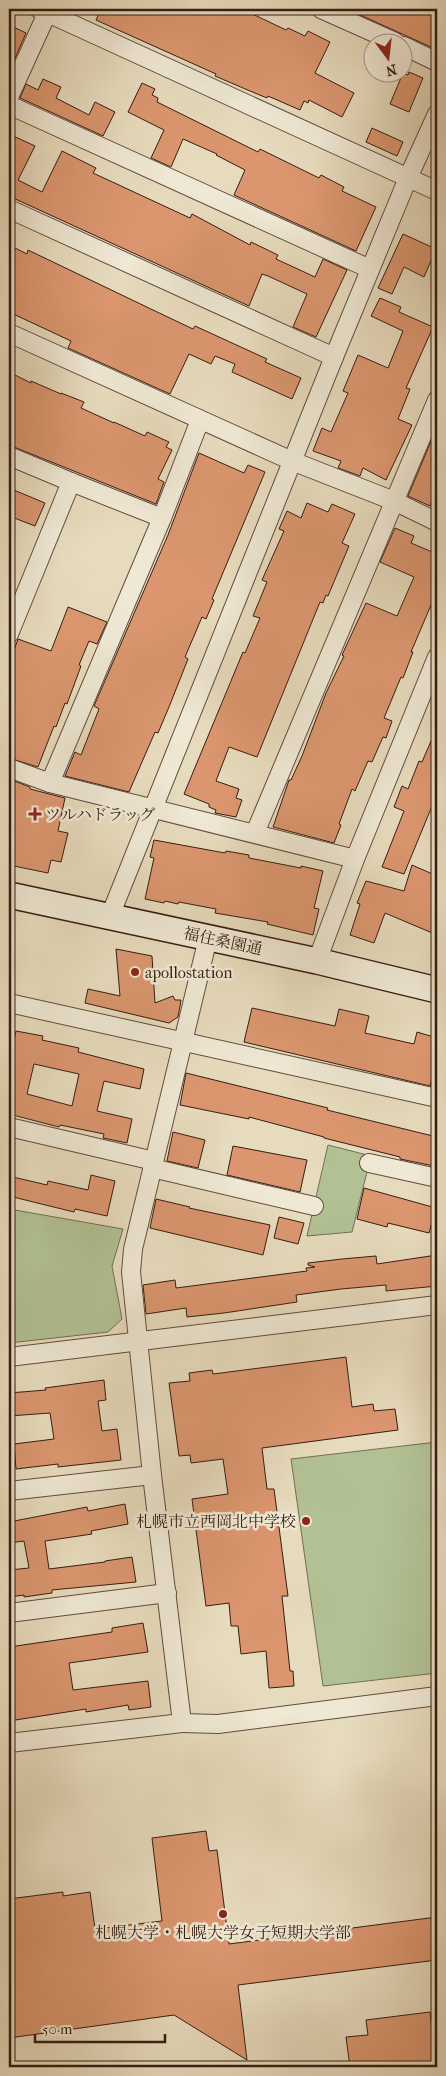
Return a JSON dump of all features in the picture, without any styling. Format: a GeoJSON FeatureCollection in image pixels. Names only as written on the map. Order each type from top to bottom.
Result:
{"type":"FeatureCollection","features":[{"type":"Feature","properties":{"kind":"street"},"geometry":{"type":"LineString","coordinates":[[321,9],[373,32]]}},
{"type":"Feature","properties":{"kind":"street"},"geometry":{"type":"LineString","coordinates":[[9,97],[45,10],[437,191]]}},
{"type":"Feature","properties":{"kind":"street"},"geometry":{"type":"LineString","coordinates":[[414,51],[437,62]]}},
{"type":"Feature","properties":{"kind":"street"},"geometry":{"type":"LineString","coordinates":[[9,105],[370,269]]}},
{"type":"Feature","properties":{"kind":"street"},"geometry":{"type":"LineString","coordinates":[[110,916],[334,357],[408,178],[437,114]]}},
{"type":"Feature","properties":{"kind":"street"},"geometry":{"type":"LineString","coordinates":[[9,208],[334,357]]}},
{"type":"Feature","properties":{"kind":"street"},"geometry":{"type":"LineString","coordinates":[[9,333],[292,461],[394,501],[437,522]]}},
{"type":"Feature","properties":{"kind":"street"},"geometry":{"type":"LineString","coordinates":[[255,834],[436,404]]}},
{"type":"Feature","properties":{"kind":"street"},"geometry":{"type":"LineString","coordinates":[[50,783],[162,518],[200,420]]}},
{"type":"Feature","properties":{"kind":"street"},"geometry":{"type":"LineString","coordinates":[[9,456],[162,518]]}},
{"type":"Feature","properties":{"kind":"street"},"geometry":{"type":"LineString","coordinates":[[9,634],[71,482]]}},
{"type":"Feature","properties":{"kind":"street"},"geometry":{"type":"LineString","coordinates":[[316,961],[437,657]]}},
{"type":"Feature","properties":{"kind":"street"},"geometry":{"type":"LineString","coordinates":[[9,768],[50,783],[356,859]]}},
{"type":"Feature","properties":{"kind":"street","name":"福住桑園通"},"geometry":{"type":"LineString","coordinates":[[9,895],[316,961],[437,990]]}},
{"type":"Feature","properties":{"kind":"street"},"geometry":{"type":"LineString","coordinates":[[182,1723],[152,1475],[131,1272],[133,1249],[208,938]]}},
{"type":"Feature","properties":{"kind":"street"},"geometry":{"type":"LineString","coordinates":[[9,1003],[437,1098]]}},
{"type":"Feature","properties":{"kind":"street"},"geometry":{"type":"LineString","coordinates":[[9,1127],[314,1206]]}},
{"type":"Feature","properties":{"kind":"street"},"geometry":{"type":"LineString","coordinates":[[370,1163],[437,1178]]}},
{"type":"Feature","properties":{"kind":"street"},"geometry":{"type":"LineString","coordinates":[[9,1358],[437,1305]]}},
{"type":"Feature","properties":{"kind":"street"},"geometry":{"type":"LineString","coordinates":[[9,1491],[152,1475]]}},
{"type":"Feature","properties":{"kind":"street"},"geometry":{"type":"LineString","coordinates":[[9,1613],[167,1594]]}},
{"type":"Feature","properties":{"kind":"street"},"geometry":{"type":"LineString","coordinates":[[9,1743],[182,1723],[218,1724],[437,1696]]}},
{"type":"Feature","properties":{"kind":"green space"},"geometry":{"type":"Polygon","coordinates":[[[328,1145],[371,1156],[352,1232],[307,1236],[328,1145]]]}},
{"type":"Feature","properties":{"kind":"green space"},"geometry":{"type":"Polygon","coordinates":[[[9,1209],[123,1229],[112,1266],[122,1319],[108,1332],[9,1343],[9,1209]]]}},
{"type":"Feature","properties":{"kind":"green space"},"geometry":{"type":"Polygon","coordinates":[[[437,1442],[437,1673],[323,1686],[291,1459],[437,1442]]]}},
{"type":"Feature","properties":{"kind":"building"},"geometry":{"type":"Polygon","coordinates":[[[101,9],[242,9],[286,30],[288,28],[305,36],[308,31],[330,42],[315,73],[354,93],[342,117],[309,100],[308,103],[304,101],[300,110],[215,76],[216,74],[96,20],[101,9]]]}},
{"type":"Feature","properties":{"kind":"building"},"geometry":{"type":"Polygon","coordinates":[[[347,9],[386,9],[397,14],[400,9],[437,9],[437,38],[433,48],[414,39],[414,32],[398,32],[347,9]]]}},
{"type":"Feature","properties":{"kind":"building"},"geometry":{"type":"Polygon","coordinates":[[[9,25],[26,33],[9,72],[9,25]]]}},
{"type":"Feature","properties":{"kind":"building"},"geometry":{"type":"Polygon","coordinates":[[[414,74],[423,78],[409,112],[390,104],[399,82],[414,82],[414,74]]]}},
{"type":"Feature","properties":{"kind":"building"},"geometry":{"type":"Polygon","coordinates":[[[43,79],[61,87],[56,98],[89,115],[95,102],[115,112],[103,136],[20,98],[26,84],[38,90],[43,79]]]}},
{"type":"Feature","properties":{"kind":"building"},"geometry":{"type":"Polygon","coordinates":[[[142,83],[155,89],[152,95],[158,98],[157,102],[258,152],[260,149],[319,178],[321,175],[344,187],[342,191],[376,207],[356,251],[234,195],[245,170],[217,154],[183,139],[171,167],[151,158],[164,130],[128,112],[142,83]]]}},
{"type":"Feature","properties":{"kind":"building"},"geometry":{"type":"Polygon","coordinates":[[[372,128],[403,142],[397,156],[366,142],[372,128]]]}},
{"type":"Feature","properties":{"kind":"building"},"geometry":{"type":"Polygon","coordinates":[[[9,134],[35,146],[18,180],[42,192],[62,151],[96,168],[93,173],[190,218],[192,214],[250,245],[251,242],[278,255],[276,259],[315,277],[323,259],[347,270],[316,337],[293,327],[307,294],[268,276],[262,274],[249,306],[11,197],[9,198],[9,134]]]}},
{"type":"Feature","properties":{"kind":"building"},"geometry":{"type":"Polygon","coordinates":[[[403,234],[436,249],[424,277],[404,267],[392,294],[378,288],[403,234]]]}},
{"type":"Feature","properties":{"kind":"building"},"geometry":{"type":"Polygon","coordinates":[[[9,245],[27,254],[28,250],[193,329],[195,326],[267,359],[265,362],[301,378],[292,399],[232,372],[235,364],[215,356],[211,364],[189,354],[170,394],[68,348],[71,341],[9,312],[9,245]]]}},
{"type":"Feature","properties":{"kind":"building"},"geometry":{"type":"Polygon","coordinates":[[[380,298],[401,307],[399,312],[433,327],[406,388],[410,389],[398,419],[412,425],[386,480],[363,468],[360,476],[338,468],[341,461],[313,451],[322,428],[331,432],[348,393],[343,391],[358,355],[388,368],[403,331],[371,316],[380,298]]]}},
{"type":"Feature","properties":{"kind":"building"},"geometry":{"type":"Polygon","coordinates":[[[9,372],[31,383],[31,381],[84,402],[81,408],[114,423],[145,436],[147,432],[169,442],[166,447],[172,450],[158,479],[164,482],[156,504],[9,445],[9,372]]]}},
{"type":"Feature","properties":{"kind":"building"},"geometry":{"type":"Polygon","coordinates":[[[437,427],[437,503],[432,501],[430,506],[408,496],[437,427]]]}},
{"type":"Feature","properties":{"kind":"building"},"geometry":{"type":"Polygon","coordinates":[[[199,453],[244,473],[248,465],[265,472],[212,599],[214,600],[206,619],[202,617],[185,657],[188,659],[169,707],[158,733],[155,732],[129,792],[65,776],[75,752],[81,755],[99,709],[94,706],[168,535],[199,453]]]}},
{"type":"Feature","properties":{"kind":"building"},"geometry":{"type":"Polygon","coordinates":[[[9,488],[45,503],[35,526],[9,516],[9,488]]]}},
{"type":"Feature","properties":{"kind":"building"},"geometry":{"type":"Polygon","coordinates":[[[307,503],[328,512],[332,504],[355,514],[342,543],[349,546],[328,596],[326,595],[323,603],[320,602],[257,757],[229,747],[216,781],[239,789],[236,798],[242,800],[236,817],[215,813],[216,810],[209,807],[209,804],[184,794],[243,652],[245,653],[260,618],[253,616],[267,582],[262,580],[284,531],[279,529],[287,511],[301,518],[307,503]]]}},
{"type":"Feature","properties":{"kind":"building"},"geometry":{"type":"Polygon","coordinates":[[[395,528],[414,536],[411,543],[437,554],[437,591],[411,652],[413,652],[403,678],[401,677],[384,718],[392,721],[386,738],[383,737],[372,762],[368,761],[355,791],[352,789],[334,843],[273,827],[289,780],[291,780],[302,756],[326,693],[366,603],[397,616],[414,577],[380,562],[395,528]]]}},
{"type":"Feature","properties":{"kind":"building"},"geometry":{"type":"Polygon","coordinates":[[[68,607],[107,622],[97,644],[89,641],[79,665],[81,666],[67,704],[65,703],[56,727],[54,726],[38,767],[9,758],[9,664],[18,639],[51,651],[68,607]]]}},
{"type":"Feature","properties":{"kind":"building"},"geometry":{"type":"Polygon","coordinates":[[[437,727],[437,794],[404,874],[382,867],[404,811],[394,807],[402,786],[408,789],[419,761],[422,762],[437,727]]]}},
{"type":"Feature","properties":{"kind":"building","name":"ツルハドラッグ"},"geometry":{"type":"Polygon","coordinates":[[[9,779],[30,787],[30,789],[65,798],[58,831],[68,833],[61,862],[51,860],[48,873],[9,865],[9,779]]]}},
{"type":"Feature","properties":{"kind":"building"},"geometry":{"type":"Polygon","coordinates":[[[154,840],[225,853],[226,851],[249,855],[249,858],[323,871],[314,908],[319,909],[313,935],[267,924],[268,922],[215,913],[216,909],[179,902],[178,904],[165,901],[164,903],[145,899],[154,858],[150,857],[154,840]]]}},
{"type":"Feature","properties":{"kind":"building"},"geometry":{"type":"Polygon","coordinates":[[[412,865],[437,876],[437,935],[385,913],[374,943],[350,935],[360,904],[357,903],[366,881],[404,891],[412,865]]]}},
{"type":"Feature","properties":{"kind":"building","name":"apollostation"},"geometry":{"type":"Polygon","coordinates":[[[116,949],[152,956],[155,1003],[173,996],[175,1000],[181,1000],[178,1017],[169,1023],[85,1003],[88,989],[120,996],[116,949]]]}},
{"type":"Feature","properties":{"kind":"building"},"geometry":{"type":"Polygon","coordinates":[[[252,1008],[335,1026],[339,1009],[369,1016],[365,1033],[414,1044],[417,1032],[437,1038],[437,1070],[434,1069],[430,1086],[244,1042],[252,1008]]]}},
{"type":"Feature","properties":{"kind":"building"},"geometry":{"type":"Polygon","coordinates":[[[16,1031],[43,1036],[42,1040],[79,1048],[78,1052],[144,1069],[140,1089],[104,1081],[97,1111],[132,1119],[127,1143],[103,1138],[104,1134],[60,1125],[59,1127],[9,1114],[9,1063],[16,1031]],[[34,1064],[27,1094],[72,1106],[79,1074],[34,1064]]]}},
{"type":"Feature","properties":{"kind":"building"},"geometry":{"type":"Polygon","coordinates":[[[186,1073],[437,1137],[434,1166],[400,1159],[400,1157],[249,1117],[249,1119],[180,1105],[186,1073]]]}},
{"type":"Feature","properties":{"kind":"building"},"geometry":{"type":"Polygon","coordinates":[[[173,1132],[205,1140],[198,1168],[167,1161],[173,1132]]]}},
{"type":"Feature","properties":{"kind":"building"},"geometry":{"type":"Polygon","coordinates":[[[233,1146],[307,1160],[300,1192],[227,1175],[233,1146]]]}},
{"type":"Feature","properties":{"kind":"building"},"geometry":{"type":"Polygon","coordinates":[[[91,1175],[115,1181],[107,1216],[75,1209],[74,1212],[9,1196],[13,1177],[47,1185],[48,1181],[88,1190],[91,1175]]]}},
{"type":"Feature","properties":{"kind":"building"},"geometry":{"type":"Polygon","coordinates":[[[364,1188],[436,1208],[429,1233],[388,1223],[387,1227],[357,1219],[364,1188]]]}},
{"type":"Feature","properties":{"kind":"building"},"geometry":{"type":"Polygon","coordinates":[[[156,1199],[270,1225],[263,1255],[150,1228],[156,1199]]]}},
{"type":"Feature","properties":{"kind":"building"},"geometry":{"type":"Polygon","coordinates":[[[279,1217],[304,1223],[298,1244],[274,1238],[279,1217]]]}},
{"type":"Feature","properties":{"kind":"building"},"geometry":{"type":"Polygon","coordinates":[[[437,1255],[437,1286],[386,1291],[386,1285],[341,1289],[296,1295],[297,1302],[187,1317],[186,1308],[146,1314],[143,1285],[175,1280],[176,1288],[307,1271],[306,1268],[315,1267],[308,1265],[308,1263],[376,1256],[377,1264],[437,1255]]]}},
{"type":"Feature","properties":{"kind":"building"},"geometry":{"type":"Polygon","coordinates":[[[346,1357],[352,1407],[373,1404],[374,1411],[395,1409],[398,1430],[262,1448],[267,1489],[274,1489],[288,1596],[282,1596],[290,1671],[293,1671],[294,1686],[269,1688],[266,1651],[241,1654],[238,1626],[231,1626],[229,1603],[206,1606],[192,1499],[228,1494],[223,1459],[191,1463],[190,1455],[179,1456],[169,1383],[190,1381],[189,1373],[212,1370],[213,1374],[346,1357]]]}},
{"type":"Feature","properties":{"kind":"building"},"geometry":{"type":"Polygon","coordinates":[[[104,1380],[106,1400],[98,1401],[102,1431],[117,1429],[121,1460],[58,1467],[58,1464],[16,1469],[14,1444],[54,1439],[50,1413],[9,1416],[9,1393],[46,1390],[45,1388],[104,1380]]]}},
{"type":"Feature","properties":{"kind":"building"},"geometry":{"type":"Polygon","coordinates":[[[125,1504],[128,1524],[91,1531],[92,1534],[45,1541],[49,1569],[132,1557],[136,1582],[52,1590],[52,1593],[9,1597],[9,1570],[29,1568],[24,1541],[9,1543],[9,1522],[87,1507],[88,1511],[125,1504]]]}},
{"type":"Feature","properties":{"kind":"building"},"geometry":{"type":"Polygon","coordinates":[[[143,1623],[148,1652],[69,1663],[73,1690],[148,1681],[151,1707],[129,1710],[128,1705],[86,1712],[86,1709],[9,1721],[9,1647],[112,1632],[112,1628],[143,1623]]]}},
{"type":"Feature","properties":{"kind":"building"},"geometry":{"type":"Polygon","coordinates":[[[206,1831],[209,1851],[217,1850],[229,1944],[437,1917],[437,1960],[238,1985],[247,2060],[174,2015],[9,2038],[9,1977],[12,1976],[9,1953],[9,1899],[63,1892],[63,1896],[90,1892],[95,1929],[162,1921],[152,1838],[206,1831]]]}},
{"type":"Feature","properties":{"kind":"building"},"geometry":{"type":"Polygon","coordinates":[[[430,2012],[437,2067],[350,2067],[346,2037],[368,2035],[366,2020],[430,2012]]]}},
{"type":"Feature","properties":{"kind":"place","name":"ツルハドラッグ"},"geometry":{"type":"Point","coordinates":[35,814]}},
{"type":"Feature","properties":{"kind":"place","name":"apollostation"},"geometry":{"type":"Point","coordinates":[135,972]}},
{"type":"Feature","properties":{"kind":"place","name":"札幌市立西岡北中学校"},"geometry":{"type":"Point","coordinates":[306,1521]}},
{"type":"Feature","properties":{"kind":"place","name":"札幌大学・札幌大学女子短期大学部"},"geometry":{"type":"Point","coordinates":[223,1914]}}]}
